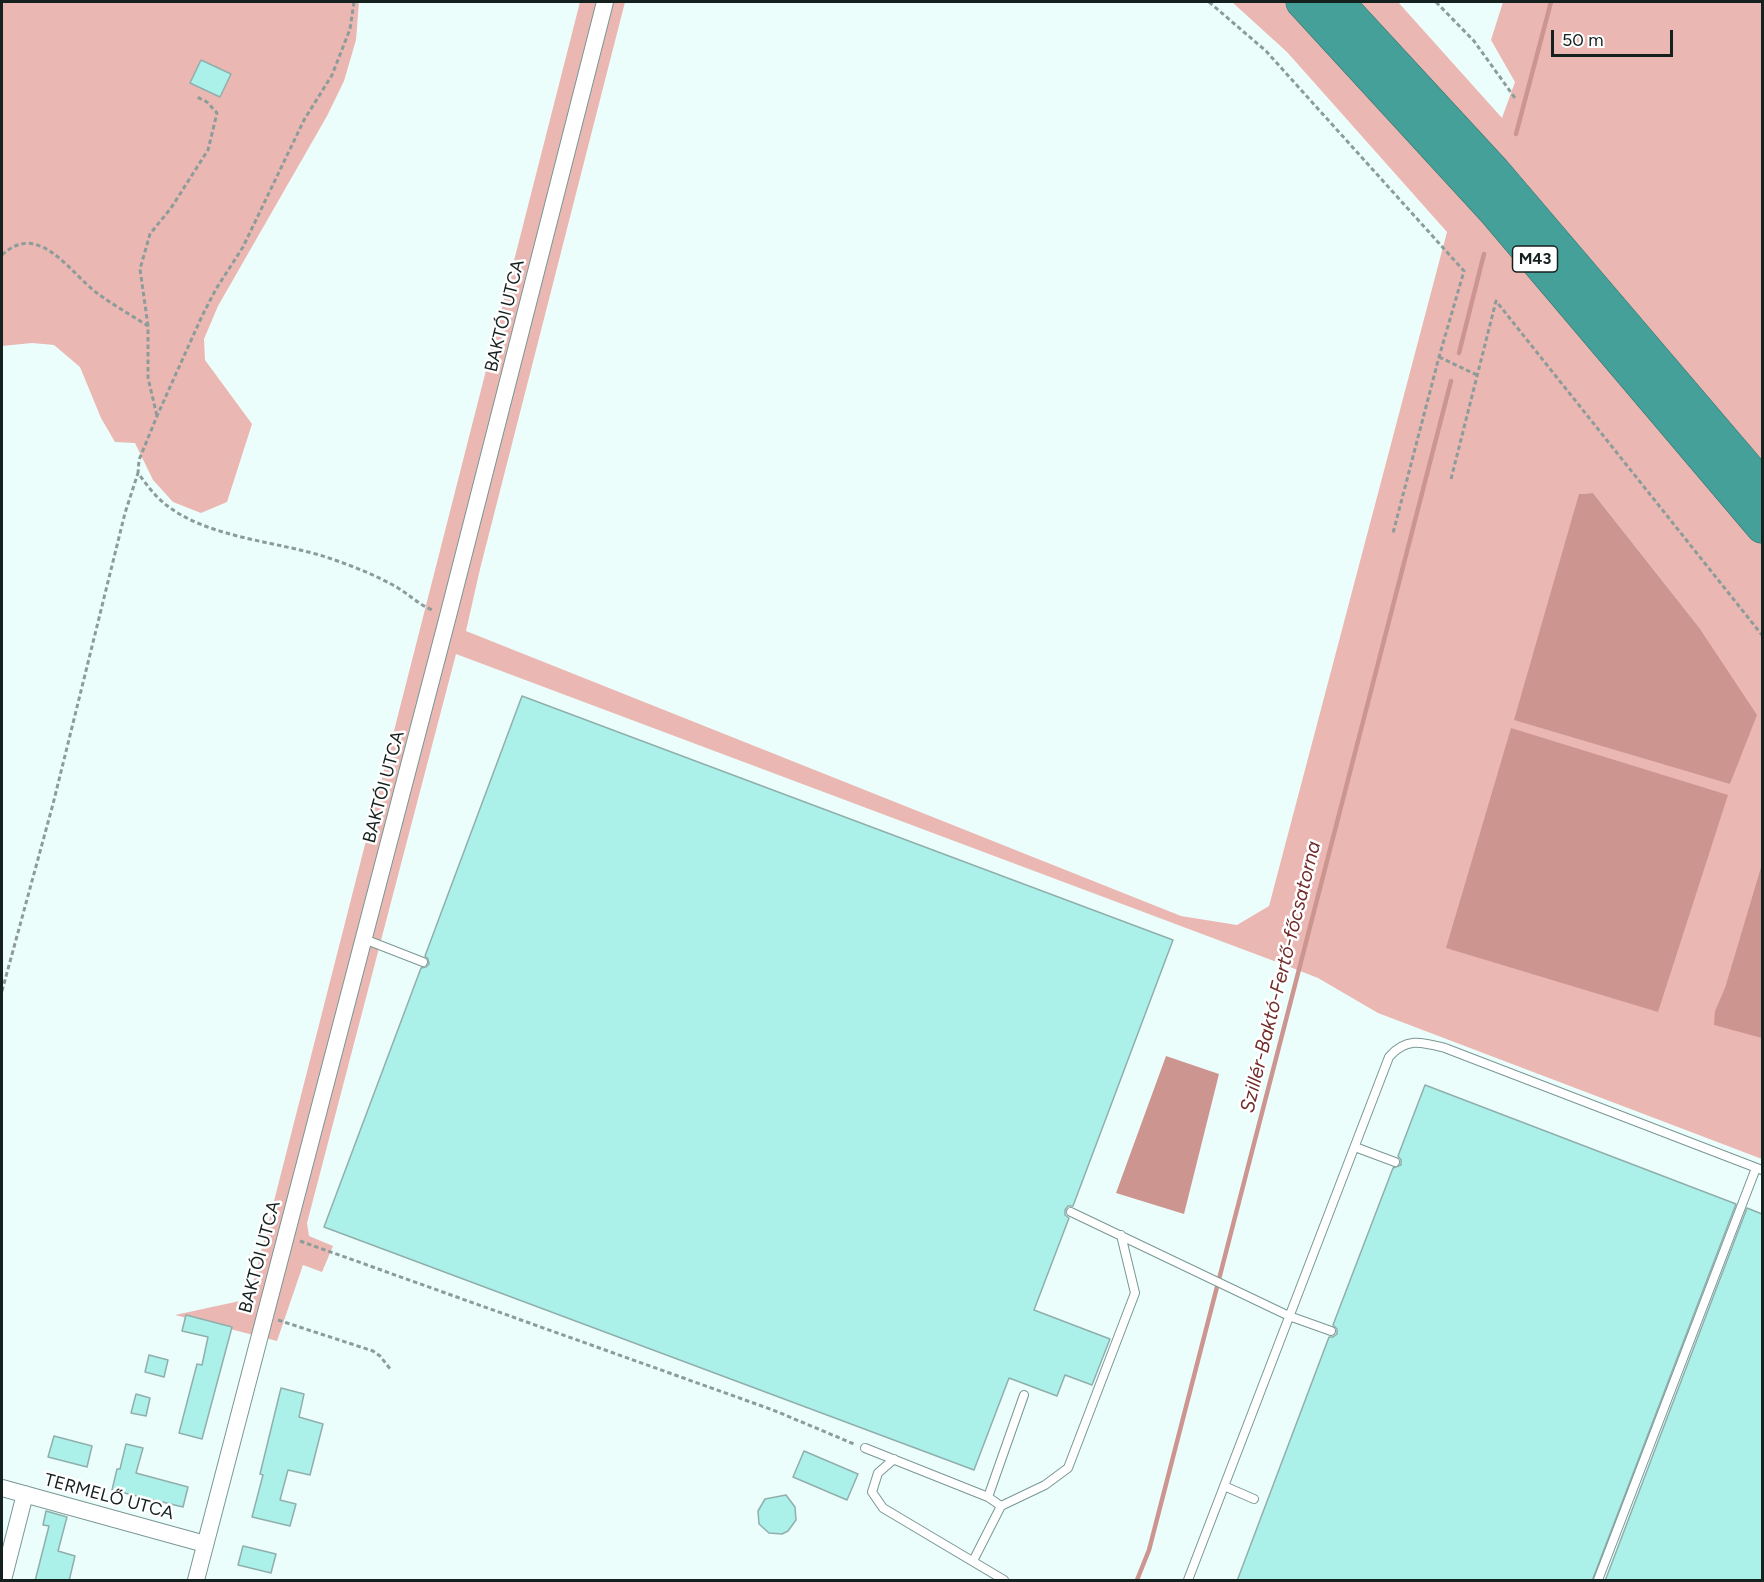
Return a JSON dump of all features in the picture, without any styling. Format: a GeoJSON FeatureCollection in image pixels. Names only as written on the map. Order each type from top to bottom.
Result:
{"type":"FeatureCollection","features":[{"type":"Feature","properties":{"kind":"highway","name":"M43"},"geometry":{"type":"LineString","coordinates":[[1302,2],[1494,210],[1762,527]]}},
{"type":"Feature","properties":{"kind":"highway","name":"M43"},"geometry":{"type":"LineString","coordinates":[[1338,2],[1494,171],[1762,485]]}},
{"type":"Feature","properties":{"kind":"street","name":"BAKTÓI UTCA"},"geometry":{"type":"LineString","coordinates":[[196,1581],[448,616],[605,2]]}},
{"type":"Feature","properties":{"kind":"street","name":"TERMELŐ UTCA"},"geometry":{"type":"LineString","coordinates":[[2,1488],[206,1544]]}},
{"type":"Feature","properties":{"kind":"street"},"geometry":{"type":"LineString","coordinates":[[3,1581],[25,1494]]}},
{"type":"Feature","properties":{"kind":"lane"},"geometry":{"type":"LineString","coordinates":[[364,939],[423,963]]}},
{"type":"Feature","properties":{"kind":"lane"},"geometry":{"type":"LineString","coordinates":[[1188,1581],[1389,1057],[1400,1046],[1417,1043],[1445,1048],[1759,1169],[1598,1581]]}},
{"type":"Feature","properties":{"kind":"lane"},"geometry":{"type":"LineString","coordinates":[[1355,1147],[1395,1162]]}},
{"type":"Feature","properties":{"kind":"lane"},"geometry":{"type":"LineString","coordinates":[[1071,1212],[1289,1316],[1331,1331]]}},
{"type":"Feature","properties":{"kind":"lane"},"geometry":{"type":"LineString","coordinates":[[974,1561],[1001,1506],[1045,1485],[1068,1468],[1135,1293],[1121,1235]]}},
{"type":"Feature","properties":{"kind":"lane"},"geometry":{"type":"LineString","coordinates":[[988,1497],[1024,1395]]}},
{"type":"Feature","properties":{"kind":"lane"},"geometry":{"type":"LineString","coordinates":[[865,1448],[988,1497],[1001,1506]]}},
{"type":"Feature","properties":{"kind":"lane"},"geometry":{"type":"LineString","coordinates":[[894,1459],[878,1473],[872,1492],[883,1508],[1004,1581]]}},
{"type":"Feature","properties":{"kind":"lane"},"geometry":{"type":"LineString","coordinates":[[1224,1486],[1254,1499]]}},
{"type":"Feature","properties":{"kind":"path"},"geometry":{"type":"LineString","coordinates":[[2,991],[53,804],[125,513],[138,473],[139,460],[202,316],[243,247],[304,120],[332,75],[350,29],[354,2]]}},
{"type":"Feature","properties":{"kind":"path"},"geometry":{"type":"LineString","coordinates":[[1209,2],[1266,51],[1464,271],[1393,533]]}},
{"type":"Feature","properties":{"kind":"path"},"geometry":{"type":"LineString","coordinates":[[1436,2],[1474,41],[1515,98]]}},
{"type":"Feature","properties":{"kind":"path"},"geometry":{"type":"LineString","coordinates":[[157,417],[148,378],[148,326],[140,269],[150,234],[171,208],[208,150],[217,113],[207,102],[197,97]]}},
{"type":"Feature","properties":{"kind":"path"},"geometry":{"type":"LineString","coordinates":[[2,255],[11,247],[31,244],[51,250],[96,292],[148,326]]}},
{"type":"Feature","properties":{"kind":"path"},"geometry":{"type":"LineString","coordinates":[[1451,479],[1496,301],[1762,635]]}},
{"type":"Feature","properties":{"kind":"path"},"geometry":{"type":"LineString","coordinates":[[1439,357],[1477,375]]}},
{"type":"Feature","properties":{"kind":"path"},"geometry":{"type":"LineString","coordinates":[[138,473],[165,504],[186,518],[220,530],[326,557],[375,576],[422,606],[448,616]]}},
{"type":"Feature","properties":{"kind":"path"},"geometry":{"type":"LineString","coordinates":[[286,1237],[773,1410],[865,1448]]}},
{"type":"Feature","properties":{"kind":"path"},"geometry":{"type":"LineString","coordinates":[[266,1315],[373,1352],[380,1356],[391,1370]]}},
{"type":"Feature","properties":{"kind":"shaded area"},"geometry":{"type":"Polygon","coordinates":[[[2,2],[359,2],[356,40],[344,81],[327,116],[218,306],[204,339],[205,360],[252,424],[227,502],[201,513],[173,502],[153,480],[135,443],[115,442],[101,418],[80,367],[54,345],[32,343],[2,346],[2,2]]]}},
{"type":"Feature","properties":{"kind":"shaded area"},"geometry":{"type":"Polygon","coordinates":[[[580,2],[625,2],[466,631],[1181,916],[1237,925],[1269,906],[1447,232],[1287,52],[1232,2],[1398,2],[1502,118],[1515,82],[1491,40],[1503,2],[1762,2],[1762,1159],[1378,1013],[1318,978],[1290,967],[456,654],[307,1223],[309,1236],[333,1246],[322,1272],[303,1265],[277,1341],[175,1315],[249,1299],[580,2]],[[1593,493],[1579,494],[1730,784],[1741,753],[1698,626],[1593,493]]]}},
{"type":"Feature","properties":{"kind":"shaded area"},"geometry":{"type":"Polygon","coordinates":[[[1593,493],[1698,626],[1757,715],[1730,784],[1514,720],[1579,494],[1593,493]]]}},
{"type":"Feature","properties":{"kind":"shaded area"},"geometry":{"type":"Polygon","coordinates":[[[1511,728],[1728,795],[1658,1012],[1446,948],[1511,728]]]}},
{"type":"Feature","properties":{"kind":"shaded area"},"geometry":{"type":"Polygon","coordinates":[[[1762,864],[1762,1038],[1714,1025],[1715,1011],[1725,988],[1762,864]]]}},
{"type":"Feature","properties":{"kind":"shaded area"},"geometry":{"type":"Polygon","coordinates":[[[1166,1056],[1219,1074],[1184,1214],[1116,1193],[1166,1056]]]}},
{"type":"Feature","properties":{"kind":"building"},"geometry":{"type":"Polygon","coordinates":[[[201,60],[231,74],[220,97],[190,83],[201,60]]]}},
{"type":"Feature","properties":{"kind":"building"},"geometry":{"type":"Polygon","coordinates":[[[522,696],[1173,940],[1073,1206],[1068,1206],[1065,1210],[1065,1215],[1069,1218],[1034,1310],[1110,1339],[1092,1385],[1065,1375],[1057,1396],[1009,1378],[974,1470],[324,1227],[421,968],[429,964],[425,956],[522,696]]]}},
{"type":"Feature","properties":{"kind":"building"},"geometry":{"type":"Polygon","coordinates":[[[1425,1085],[1736,1204],[1592,1581],[1237,1581],[1329,1337],[1337,1334],[1337,1329],[1333,1325],[1393,1168],[1401,1165],[1398,1156],[1425,1085]]]}},
{"type":"Feature","properties":{"kind":"building"},"geometry":{"type":"Polygon","coordinates":[[[1747,1208],[1762,1214],[1762,1581],[1605,1581],[1747,1208]]]}},
{"type":"Feature","properties":{"kind":"building"},"geometry":{"type":"Polygon","coordinates":[[[186,1315],[232,1327],[202,1439],[179,1433],[197,1364],[202,1365],[208,1337],[182,1331],[186,1315]]]}},
{"type":"Feature","properties":{"kind":"building"},"geometry":{"type":"Polygon","coordinates":[[[149,1355],[168,1360],[164,1377],[145,1372],[149,1355]]]}},
{"type":"Feature","properties":{"kind":"building"},"geometry":{"type":"Polygon","coordinates":[[[281,1388],[304,1394],[299,1417],[323,1424],[310,1475],[288,1470],[280,1500],[296,1504],[290,1526],[252,1517],[281,1388]]]}},
{"type":"Feature","properties":{"kind":"building"},"geometry":{"type":"Polygon","coordinates":[[[136,1394],[150,1398],[146,1416],[131,1413],[136,1394]]]}},
{"type":"Feature","properties":{"kind":"building"},"geometry":{"type":"Polygon","coordinates":[[[54,1436],[92,1446],[87,1467],[48,1457],[54,1436]]]}},
{"type":"Feature","properties":{"kind":"building"},"geometry":{"type":"Polygon","coordinates":[[[126,1444],[143,1448],[136,1473],[188,1487],[183,1507],[112,1490],[126,1444]]]}},
{"type":"Feature","properties":{"kind":"building"},"geometry":{"type":"Polygon","coordinates":[[[804,1451],[858,1474],[847,1500],[793,1477],[804,1451]]]}},
{"type":"Feature","properties":{"kind":"building"},"geometry":{"type":"Polygon","coordinates":[[[786,1495],[795,1507],[796,1520],[788,1531],[782,1534],[769,1533],[759,1524],[758,1511],[765,1499],[786,1495]]]}},
{"type":"Feature","properties":{"kind":"building"},"geometry":{"type":"Polygon","coordinates":[[[46,1511],[67,1517],[58,1551],[75,1556],[69,1581],[35,1581],[49,1526],[43,1525],[46,1511]]]}},
{"type":"Feature","properties":{"kind":"building"},"geometry":{"type":"Polygon","coordinates":[[[243,1546],[276,1554],[271,1573],[238,1565],[243,1546]]]}},
{"type":"Feature","properties":{"kind":"waterway","name":"Szillér-Baktó-Fertő-főcsatorna"},"geometry":{"type":"LineString","coordinates":[[1516,134],[1551,2]]}},
{"type":"Feature","properties":{"kind":"waterway","name":"Szillér-Baktó-Fertő-főcsatorna"},"geometry":{"type":"LineString","coordinates":[[1459,353],[1484,254]]}},
{"type":"Feature","properties":{"kind":"waterway","name":"Szillér-Baktó-Fertő-főcsatorna"},"geometry":{"type":"LineString","coordinates":[[1137,1580],[1149,1550],[1451,381]]}}]}
